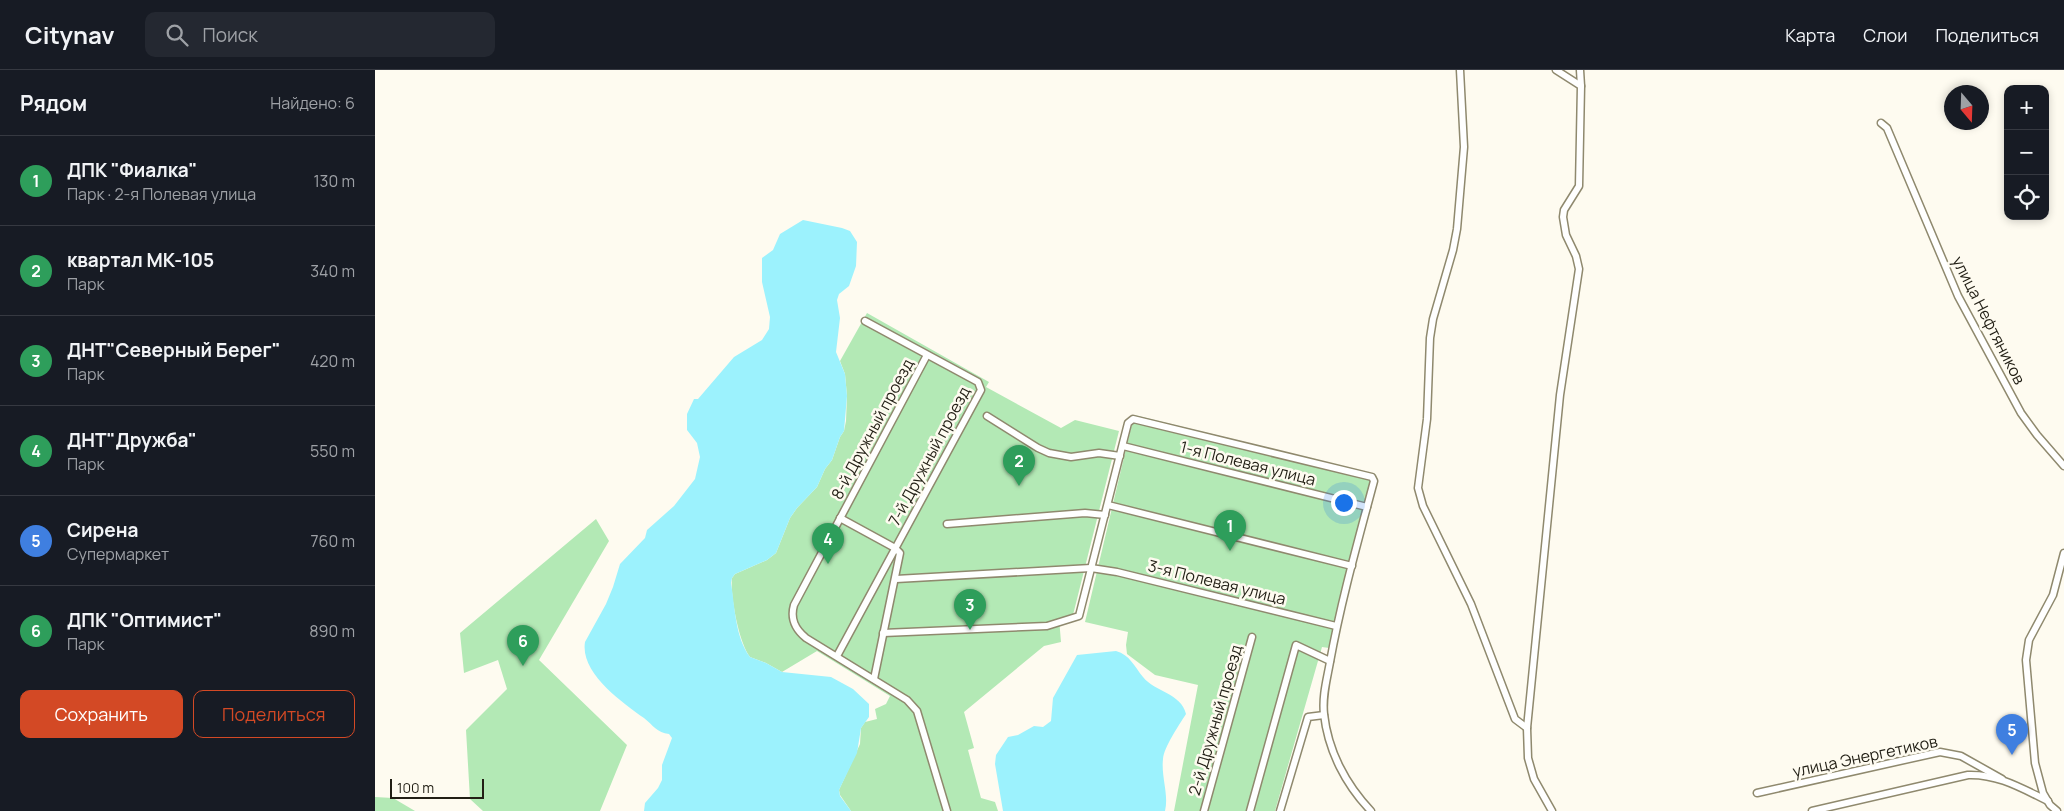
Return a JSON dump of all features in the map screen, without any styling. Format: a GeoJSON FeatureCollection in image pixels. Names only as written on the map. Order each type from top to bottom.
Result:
{"type":"FeatureCollection","features":[{"type":"Feature","properties":{"kind":"street"},"geometry":{"type":"LineString","coordinates":[[1460,70],[1464,148],[1457,229],[1453,250],[1433,319],[1430,338],[1427,418],[1418,488],[1423,506],[1471,604],[1515,719],[1527,728]]}},
{"type":"Feature","properties":{"kind":"street"},"geometry":{"type":"LineString","coordinates":[[1556,70],[1581,86]]}},
{"type":"Feature","properties":{"kind":"street"},"geometry":{"type":"LineString","coordinates":[[1552,811],[1534,779],[1528,758],[1527,728],[1560,395],[1579,269],[1576,256],[1566,235],[1563,217],[1564,210],[1579,186],[1580,70]]}},
{"type":"Feature","properties":{"kind":"street","name":"улица Нефтяников"},"geometry":{"type":"LineString","coordinates":[[1881,123],[1887,128],[1962,303],[2021,412],[2037,435],[2064,466]]}},
{"type":"Feature","properties":{"kind":"street","name":"7-й Дружный проезд"},"geometry":{"type":"LineString","coordinates":[[837,656],[981,390],[978,382],[865,321]]}},
{"type":"Feature","properties":{"kind":"street","name":"8-й Дружный проезд"},"geometry":{"type":"LineString","coordinates":[[837,656],[806,638],[795,624],[792,612],[794,605],[927,355]]}},
{"type":"Feature","properties":{"kind":"street"},"geometry":{"type":"LineString","coordinates":[[987,416],[1038,448],[1049,452],[1071,457],[1099,453],[1120,456]]}},
{"type":"Feature","properties":{"kind":"street"},"geometry":{"type":"LineString","coordinates":[[883,633],[1047,626],[1079,616],[1130,420],[1136,419],[1372,477],[1374,481],[1336,626],[1324,692],[1324,715],[1329,740],[1343,775],[1371,811]]}},
{"type":"Feature","properties":{"kind":"street","name":"1-я Полевая улица"},"geometry":{"type":"LineString","coordinates":[[1123,446],[1367,507]]}},
{"type":"Feature","properties":{"kind":"street"},"geometry":{"type":"LineString","coordinates":[[1108,505],[1352,566]]}},
{"type":"Feature","properties":{"kind":"street"},"geometry":{"type":"LineString","coordinates":[[947,524],[1085,513],[1105,515]]}},
{"type":"Feature","properties":{"kind":"street"},"geometry":{"type":"LineString","coordinates":[[840,518],[895,548],[900,556],[874,679]]}},
{"type":"Feature","properties":{"kind":"street"},"geometry":{"type":"LineString","coordinates":[[2057,811],[2048,801],[2040,784],[2035,763],[2026,660],[2029,640],[2053,594],[2064,553]]}},
{"type":"Feature","properties":{"kind":"street","name":"3-я Полевая улица"},"geometry":{"type":"LineString","coordinates":[[896,579],[1091,568],[1117,572],[1336,626]]}},
{"type":"Feature","properties":{"kind":"street","name":"2-й Дружный проезд"},"geometry":{"type":"LineString","coordinates":[[1204,811],[1252,637]]}},
{"type":"Feature","properties":{"kind":"street"},"geometry":{"type":"LineString","coordinates":[[1250,811],[1295,645],[1330,661]]}},
{"type":"Feature","properties":{"kind":"street"},"geometry":{"type":"LineString","coordinates":[[837,656],[907,700],[917,711],[947,811]]}},
{"type":"Feature","properties":{"kind":"street"},"geometry":{"type":"LineString","coordinates":[[1280,811],[1308,717],[1324,715]]}},
{"type":"Feature","properties":{"kind":"street","name":"улица Энергетиков"},"geometry":{"type":"LineString","coordinates":[[1757,793],[1940,752],[1961,756],[2002,779]]}},
{"type":"Feature","properties":{"kind":"street"},"geometry":{"type":"LineString","coordinates":[[1812,811],[1968,775],[2002,779],[2048,801]]}},
{"type":"Feature","properties":{"kind":"green space"},"geometry":{"type":"Polygon","coordinates":[[[867,313],[989,382],[986,387],[1061,428],[1075,420],[1119,431],[1073,615],[1059,618],[1061,642],[1044,646],[964,712],[974,748],[968,750],[981,798],[995,802],[998,811],[851,811],[840,795],[839,790],[860,744],[861,728],[865,722],[877,719],[875,709],[886,704],[890,696],[817,651],[782,672],[750,657],[739,631],[732,596],[732,578],[735,574],[767,560],[776,553],[790,518],[817,487],[825,469],[832,460],[846,421],[847,396],[845,374],[840,361],[867,313]]]}},
{"type":"Feature","properties":{"kind":"green space"},"geometry":{"type":"Polygon","coordinates":[[[1134,415],[1375,474],[1378,480],[1339,624],[1334,627],[1329,648],[1322,647],[1275,811],[1174,811],[1198,685],[1155,675],[1127,654],[1128,632],[1085,622],[1134,415]]]}},
{"type":"Feature","properties":{"kind":"green space"},"geometry":{"type":"Polygon","coordinates":[[[596,519],[609,541],[539,660],[627,745],[600,811],[483,811],[470,799],[466,730],[507,689],[498,660],[464,673],[460,633],[596,519]]]}},
{"type":"Feature","properties":{"kind":"green space"},"geometry":{"type":"Polygon","coordinates":[[[375,797],[393,798],[415,811],[375,811],[375,797]]]}},
{"type":"Feature","properties":{"kind":"water"},"geometry":{"type":"Polygon","coordinates":[[[803,220],[850,231],[857,242],[856,266],[849,286],[839,294],[837,300],[840,318],[836,352],[845,374],[847,396],[844,431],[832,460],[825,469],[817,487],[790,518],[776,553],[767,560],[735,574],[731,583],[738,631],[750,657],[782,672],[831,677],[853,689],[869,704],[869,717],[861,728],[857,753],[839,790],[840,796],[851,811],[644,811],[645,803],[658,788],[662,780],[662,765],[672,738],[669,734],[655,728],[604,686],[589,665],[585,654],[585,642],[606,604],[620,564],[645,538],[647,530],[674,506],[695,479],[700,457],[697,443],[687,430],[687,414],[694,399],[698,399],[734,357],[762,340],[769,329],[770,317],[762,282],[762,258],[773,250],[780,234],[803,220]]]}},
{"type":"Feature","properties":{"kind":"water"},"geometry":{"type":"Polygon","coordinates":[[[1116,651],[1128,658],[1148,682],[1179,701],[1186,714],[1172,736],[1164,754],[1165,811],[1003,811],[995,764],[996,755],[1008,737],[1018,735],[1034,726],[1043,727],[1051,721],[1053,698],[1077,655],[1116,651]]]}},
{"type":"Feature","properties":{"kind":"place","name":"квартал МК-105"},"geometry":{"type":"Point","coordinates":[1019,486]}},
{"type":"Feature","properties":{"kind":"place","name":"ДПК \"Фиалка\""},"geometry":{"type":"Point","coordinates":[1230,551]}},
{"type":"Feature","properties":{"kind":"place","name":"ДНТ\"Дружба\""},"geometry":{"type":"Point","coordinates":[828,564]}},
{"type":"Feature","properties":{"kind":"place","name":"ДНТ\"Северный Берег\""},"geometry":{"type":"Point","coordinates":[970,630]}},
{"type":"Feature","properties":{"kind":"place","name":"ДПК \"Оптимист\""},"geometry":{"type":"Point","coordinates":[523,666]}},
{"type":"Feature","properties":{"kind":"place","name":"Сирена"},"geometry":{"type":"Point","coordinates":[2012,755]}}]}
